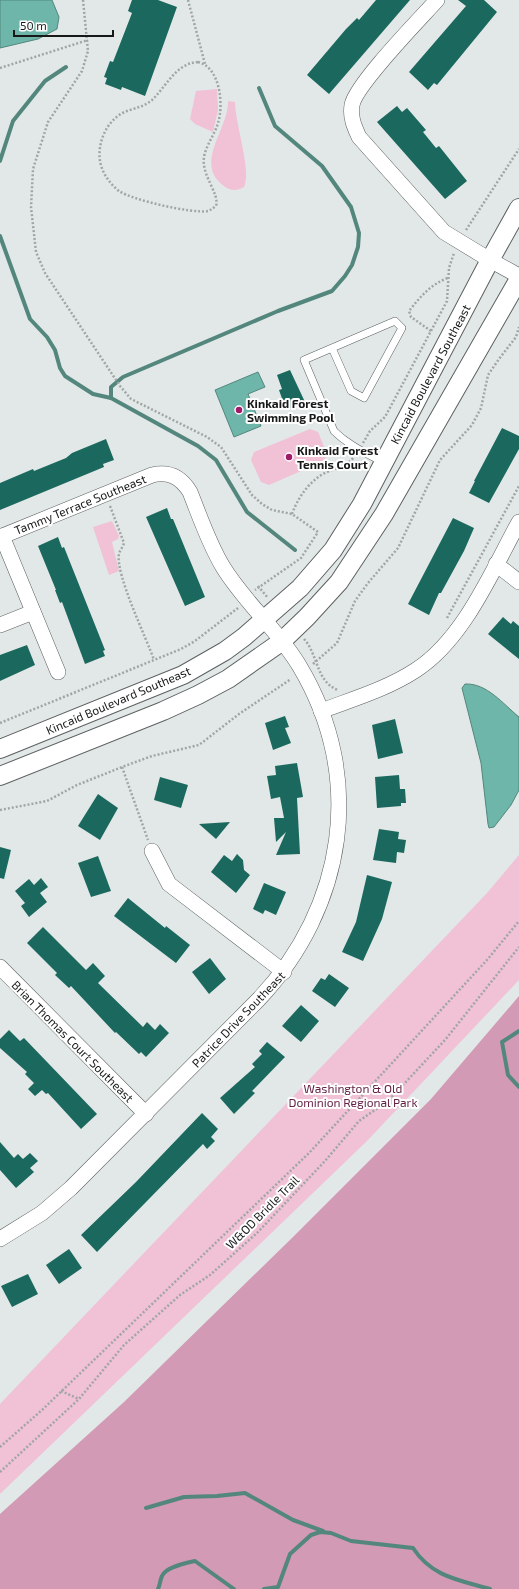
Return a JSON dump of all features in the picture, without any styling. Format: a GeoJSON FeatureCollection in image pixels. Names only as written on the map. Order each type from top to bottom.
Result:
{"type":"FeatureCollection","features":[{"type":"Feature","properties":{"kind":"street"},"geometry":{"type":"LineString","coordinates":[[438,0],[361,85],[352,103],[352,120],[359,137],[444,232],[519,277]]}},
{"type":"Feature","properties":{"kind":"street","name":"Kincaid Boulevard Southeast"},"geometry":{"type":"LineString","coordinates":[[0,749],[183,675],[225,651],[264,620],[300,588],[333,550],[362,504],[490,260],[519,208]]}},
{"type":"Feature","properties":{"kind":"street","name":"Kincaid Boulevard Southeast"},"geometry":{"type":"LineString","coordinates":[[0,776],[163,712],[198,696],[228,679],[281,642],[307,617],[339,582],[384,514],[519,277]]}},
{"type":"Feature","properties":{"kind":"street","name":"Tammy Terrace Southeast"},"geometry":{"type":"LineString","coordinates":[[58,672],[1,537],[152,475],[161,473],[170,474],[186,484],[223,567],[281,642]]}},
{"type":"Feature","properties":{"kind":"street"},"geometry":{"type":"LineString","coordinates":[[321,711],[395,683],[417,670],[435,655],[453,636],[467,617],[519,523]]}},
{"type":"Feature","properties":{"kind":"street"},"geometry":{"type":"LineString","coordinates":[[496,564],[519,582]]}},
{"type":"Feature","properties":{"kind":"street"},"geometry":{"type":"LineString","coordinates":[[0,625],[33,612]]}},
{"type":"Feature","properties":{"kind":"street","name":"Patrice Drive Southeast"},"geometry":{"type":"LineString","coordinates":[[0,1239],[26,1224],[57,1201],[260,999],[284,972],[304,940],[321,905],[332,869],[335,850],[339,812],[337,774],[330,737],[321,711],[300,667],[281,642]]}},
{"type":"Feature","properties":{"kind":"street"},"geometry":{"type":"LineString","coordinates":[[152,851],[170,884],[284,972]]}},
{"type":"Feature","properties":{"kind":"street","name":"Brian Thomas Court Southeast"},"geometry":{"type":"LineString","coordinates":[[0,968],[146,1114]]}},
{"type":"Feature","properties":{"kind":"lane"},"geometry":{"type":"LineString","coordinates":[[332,348],[351,391],[364,398],[402,328],[395,321],[332,348],[304,360],[334,431],[359,450],[384,463]]}},
{"type":"Feature","properties":{"kind":"path"},"geometry":{"type":"LineString","coordinates":[[0,722],[154,660],[196,641],[247,599],[258,586],[301,558],[318,532],[292,514],[272,510],[257,500],[252,495],[221,447],[207,437],[131,399],[120,386],[45,273],[36,252],[30,207],[33,169],[48,122],[82,71],[88,51],[83,0]]}},
{"type":"Feature","properties":{"kind":"path"},"geometry":{"type":"LineString","coordinates":[[188,0],[205,64],[213,74],[220,94],[218,123],[204,156],[206,178],[216,196],[216,206],[207,211],[186,210],[130,197],[120,192],[112,185],[105,175],[100,161],[100,148],[107,127],[114,119],[125,112],[146,104],[152,100],[179,69],[186,65],[198,62],[205,64]]}},
{"type":"Feature","properties":{"kind":"path"},"geometry":{"type":"LineString","coordinates":[[0,68],[88,40]]}},
{"type":"Feature","properties":{"kind":"path"},"geometry":{"type":"LineString","coordinates":[[292,514],[296,502],[311,484],[326,472],[348,463],[359,450],[370,431],[385,417],[447,301],[449,268],[459,241],[519,149]]}},
{"type":"Feature","properties":{"kind":"path"},"geometry":{"type":"LineString","coordinates":[[431,331],[411,317],[409,311],[419,298],[434,285],[448,278]]}},
{"type":"Feature","properties":{"kind":"path"},"geometry":{"type":"LineString","coordinates":[[447,618],[519,486]]}},
{"type":"Feature","properties":{"kind":"path"},"geometry":{"type":"LineString","coordinates":[[105,494],[124,543],[119,555],[122,575],[139,624],[154,660]]}},
{"type":"Feature","properties":{"kind":"path"},"geometry":{"type":"LineString","coordinates":[[308,643],[315,663],[330,687],[342,690]]}},
{"type":"Feature","properties":{"kind":"path"},"geometry":{"type":"LineString","coordinates":[[122,767],[152,851]]}},
{"type":"Feature","properties":{"kind":"path"},"geometry":{"type":"LineString","coordinates":[[0,1447],[61,1391],[309,1152],[487,960],[519,921]]}},
{"type":"Feature","properties":{"kind":"path","name":"W&OD Bridle Trail"},"geometry":{"type":"LineString","coordinates":[[0,1472],[79,1399],[124,1345],[180,1295],[210,1275],[257,1233],[325,1161],[359,1122],[388,1101],[445,1040],[519,947]]}},
{"type":"Feature","properties":{"kind":"path"},"geometry":{"type":"LineString","coordinates":[[61,1391],[79,1399]]}},
{"type":"Feature","properties":{"kind":"green space"},"geometry":{"type":"Polygon","coordinates":[[[217,89],[218,110],[213,132],[195,124],[190,119],[196,91],[217,89]]]}},
{"type":"Feature","properties":{"kind":"green space"},"geometry":{"type":"Polygon","coordinates":[[[228,101],[235,102],[246,170],[244,187],[236,190],[231,190],[224,186],[215,177],[212,167],[212,156],[227,112],[228,101]]]}},
{"type":"Feature","properties":{"kind":"green space","name":"Kinkaid Forest Tennis Court"},"geometry":{"type":"Polygon","coordinates":[[[310,429],[318,432],[327,454],[324,461],[269,485],[261,482],[251,460],[254,452],[310,429]]]}},
{"type":"Feature","properties":{"kind":"green space"},"geometry":{"type":"Polygon","coordinates":[[[112,521],[119,536],[118,539],[112,542],[119,571],[109,575],[93,527],[112,521]]]}},
{"type":"Feature","properties":{"kind":"green space","name":"Washington & Old Dominion Regional Park"},"geometry":{"type":"Polygon","coordinates":[[[519,855],[519,980],[367,1141],[0,1494],[0,1404],[487,893],[519,855]]]}},
{"type":"Feature","properties":{"kind":"shaded area"},"geometry":{"type":"Polygon","coordinates":[[[0,0],[52,0],[59,17],[57,29],[38,39],[0,48],[0,0]]]}},
{"type":"Feature","properties":{"kind":"shaded area","name":"Kinkaid Forest Swimming Pool"},"geometry":{"type":"Polygon","coordinates":[[[258,372],[265,387],[248,394],[261,426],[234,437],[215,390],[258,372]]]}},
{"type":"Feature","properties":{"kind":"shaded area"},"geometry":{"type":"Polygon","coordinates":[[[465,684],[480,687],[488,691],[519,717],[519,790],[511,805],[494,827],[489,828],[481,763],[462,688],[465,684]]]}},
{"type":"Feature","properties":{"kind":"shaded area"},"geometry":{"type":"Polygon","coordinates":[[[519,996],[519,1589],[0,1589],[0,1514],[124,1402],[293,1237],[431,1099],[519,996]]]}},
{"type":"Feature","properties":{"kind":"building"},"geometry":{"type":"Polygon","coordinates":[[[132,0],[158,0],[177,7],[145,96],[122,87],[121,90],[105,84],[107,78],[104,77],[110,61],[113,62],[132,13],[128,11],[132,0]]]}},
{"type":"Feature","properties":{"kind":"building"},"geometry":{"type":"Polygon","coordinates":[[[376,0],[410,0],[329,94],[307,75],[346,29],[357,18],[359,20],[376,0]]]}},
{"type":"Feature","properties":{"kind":"building"},"geometry":{"type":"Polygon","coordinates":[[[458,0],[484,0],[497,12],[437,85],[434,83],[428,90],[409,72],[466,6],[458,0]]]}},
{"type":"Feature","properties":{"kind":"building"},"geometry":{"type":"Polygon","coordinates":[[[397,106],[402,112],[407,108],[426,130],[423,132],[436,148],[439,146],[467,181],[445,199],[377,122],[397,106]]]}},
{"type":"Feature","properties":{"kind":"building"},"geometry":{"type":"Polygon","coordinates":[[[290,370],[305,402],[286,410],[279,390],[282,389],[277,375],[290,370]]]}},
{"type":"Feature","properties":{"kind":"building"},"geometry":{"type":"Polygon","coordinates":[[[502,428],[519,436],[519,449],[489,503],[469,493],[502,428]]]}},
{"type":"Feature","properties":{"kind":"building"},"geometry":{"type":"Polygon","coordinates":[[[106,439],[114,460],[103,464],[104,467],[0,510],[0,483],[33,469],[34,471],[66,458],[72,453],[106,439]]]}},
{"type":"Feature","properties":{"kind":"building"},"geometry":{"type":"Polygon","coordinates":[[[167,508],[205,597],[185,606],[146,517],[167,508]]]}},
{"type":"Feature","properties":{"kind":"building"},"geometry":{"type":"Polygon","coordinates":[[[453,518],[474,528],[464,551],[441,593],[439,593],[429,615],[408,604],[453,518]]]}},
{"type":"Feature","properties":{"kind":"building"},"geometry":{"type":"Polygon","coordinates":[[[58,537],[62,548],[64,547],[105,650],[103,651],[105,656],[85,664],[62,602],[60,603],[38,546],[58,537]]]}},
{"type":"Feature","properties":{"kind":"building"},"geometry":{"type":"Polygon","coordinates":[[[503,617],[511,624],[513,621],[519,626],[519,659],[488,634],[503,617]]]}},
{"type":"Feature","properties":{"kind":"building"},"geometry":{"type":"Polygon","coordinates":[[[27,645],[35,665],[0,681],[0,655],[27,645]]]}},
{"type":"Feature","properties":{"kind":"building"},"geometry":{"type":"Polygon","coordinates":[[[285,716],[289,727],[285,728],[291,743],[273,750],[265,723],[285,716]]]}},
{"type":"Feature","properties":{"kind":"building"},"geometry":{"type":"Polygon","coordinates":[[[395,719],[403,753],[378,759],[372,725],[395,719]]]}},
{"type":"Feature","properties":{"kind":"building"},"geometry":{"type":"Polygon","coordinates":[[[297,763],[303,797],[297,798],[300,854],[276,855],[286,832],[276,842],[274,818],[284,818],[280,797],[271,799],[267,776],[276,775],[275,766],[297,763]]]}},
{"type":"Feature","properties":{"kind":"building"},"geometry":{"type":"Polygon","coordinates":[[[399,775],[400,789],[405,789],[406,803],[401,803],[401,806],[377,808],[375,777],[399,775]]]}},
{"type":"Feature","properties":{"kind":"building"},"geometry":{"type":"Polygon","coordinates":[[[160,777],[188,785],[181,808],[154,800],[160,777]]]}},
{"type":"Feature","properties":{"kind":"building"},"geometry":{"type":"Polygon","coordinates":[[[98,794],[118,808],[100,840],[78,826],[98,794]]]}},
{"type":"Feature","properties":{"kind":"building"},"geometry":{"type":"Polygon","coordinates":[[[230,822],[216,839],[199,824],[230,822]]]}},
{"type":"Feature","properties":{"kind":"building"},"geometry":{"type":"Polygon","coordinates":[[[379,829],[399,832],[398,839],[406,840],[404,853],[397,852],[396,863],[373,860],[379,829]]]}},
{"type":"Feature","properties":{"kind":"building"},"geometry":{"type":"Polygon","coordinates":[[[0,847],[11,850],[4,879],[0,878],[0,847]]]}},
{"type":"Feature","properties":{"kind":"building"},"geometry":{"type":"Polygon","coordinates":[[[237,854],[243,860],[244,870],[250,875],[236,893],[211,872],[224,855],[232,861],[237,854]]]}},
{"type":"Feature","properties":{"kind":"building"},"geometry":{"type":"Polygon","coordinates":[[[98,856],[111,891],[91,897],[78,863],[98,856]]]}},
{"type":"Feature","properties":{"kind":"building"},"geometry":{"type":"Polygon","coordinates":[[[367,875],[392,882],[382,919],[363,961],[342,952],[356,922],[367,875]]]}},
{"type":"Feature","properties":{"kind":"building"},"geometry":{"type":"Polygon","coordinates":[[[41,878],[48,887],[40,893],[47,902],[29,917],[21,906],[25,903],[15,891],[29,879],[34,885],[41,878]]]}},
{"type":"Feature","properties":{"kind":"building"},"geometry":{"type":"Polygon","coordinates":[[[264,883],[286,892],[276,915],[265,910],[263,914],[253,909],[264,883]]]}},
{"type":"Feature","properties":{"kind":"building"},"geometry":{"type":"Polygon","coordinates":[[[128,898],[165,928],[166,926],[190,945],[176,963],[114,916],[128,898]]]}},
{"type":"Feature","properties":{"kind":"building"},"geometry":{"type":"Polygon","coordinates":[[[43,927],[86,970],[93,963],[105,976],[98,983],[143,1027],[147,1022],[155,1030],[160,1024],[169,1033],[146,1057],[141,1052],[139,1054],[116,1032],[115,1033],[71,986],[69,988],[55,975],[57,973],[27,943],[43,927]]]}},
{"type":"Feature","properties":{"kind":"building"},"geometry":{"type":"Polygon","coordinates":[[[210,958],[226,979],[209,994],[192,972],[210,958]]]}},
{"type":"Feature","properties":{"kind":"building"},"geometry":{"type":"Polygon","coordinates":[[[329,974],[349,988],[335,1007],[312,991],[321,978],[325,980],[329,974]]]}},
{"type":"Feature","properties":{"kind":"building"},"geometry":{"type":"Polygon","coordinates":[[[301,1005],[319,1021],[301,1042],[282,1026],[301,1005]]]}},
{"type":"Feature","properties":{"kind":"building"},"geometry":{"type":"Polygon","coordinates":[[[9,1030],[20,1041],[24,1038],[97,1114],[81,1129],[48,1093],[46,1094],[42,1090],[35,1096],[28,1089],[34,1083],[25,1074],[27,1072],[0,1048],[0,1039],[9,1030]]]}},
{"type":"Feature","properties":{"kind":"building"},"geometry":{"type":"Polygon","coordinates":[[[267,1042],[285,1057],[252,1091],[255,1093],[234,1114],[220,1098],[255,1067],[252,1064],[262,1054],[259,1051],[267,1042]]]}},
{"type":"Feature","properties":{"kind":"building"},"geometry":{"type":"Polygon","coordinates":[[[202,1113],[218,1129],[211,1137],[215,1141],[207,1149],[203,1144],[97,1252],[81,1235],[136,1182],[202,1113]]]}},
{"type":"Feature","properties":{"kind":"building"},"geometry":{"type":"Polygon","coordinates":[[[0,1142],[14,1158],[18,1154],[23,1159],[30,1153],[38,1161],[30,1168],[34,1172],[16,1188],[0,1170],[0,1142]]]}},
{"type":"Feature","properties":{"kind":"building"},"geometry":{"type":"Polygon","coordinates":[[[69,1249],[82,1268],[59,1284],[46,1265],[69,1249]]]}},
{"type":"Feature","properties":{"kind":"building"},"geometry":{"type":"Polygon","coordinates":[[[28,1274],[38,1294],[12,1307],[1,1286],[28,1274]]]}},
{"type":"Feature","properties":{"kind":"waterway"},"geometry":{"type":"LineString","coordinates":[[0,161],[13,121],[45,81],[66,67]]}},
{"type":"Feature","properties":{"kind":"waterway"},"geometry":{"type":"LineString","coordinates":[[111,398],[111,387],[123,377],[278,311],[332,291],[352,265],[358,247],[359,233],[351,207],[322,166],[275,126],[259,88]]}},
{"type":"Feature","properties":{"kind":"waterway"},"geometry":{"type":"LineString","coordinates":[[0,236],[30,319],[47,337],[55,350],[60,368],[65,376],[93,394],[111,398],[198,446],[216,460],[247,512],[295,550]]}},
{"type":"Feature","properties":{"kind":"waterway"},"geometry":{"type":"LineString","coordinates":[[519,1031],[502,1042],[508,1075],[519,1087]]}},
{"type":"Feature","properties":{"kind":"waterway"},"geometry":{"type":"LineString","coordinates":[[146,1508],[184,1497],[245,1493],[293,1520],[323,1531]]}},
{"type":"Feature","properties":{"kind":"waterway"},"geometry":{"type":"LineString","coordinates":[[264,1589],[278,1587],[290,1554],[311,1535],[320,1532],[331,1533],[351,1541],[413,1548],[420,1558],[447,1576],[490,1589]]}},
{"type":"Feature","properties":{"kind":"waterway"},"geometry":{"type":"LineString","coordinates":[[158,1589],[164,1573],[177,1566],[195,1561],[234,1589]]}},
{"type":"Feature","properties":{"kind":"place","name":"Kinkaid Forest Swimming Pool"},"geometry":{"type":"Point","coordinates":[239,410]}},
{"type":"Feature","properties":{"kind":"place","name":"Kinkaid Forest Tennis Court"},"geometry":{"type":"Point","coordinates":[289,457]}}]}
